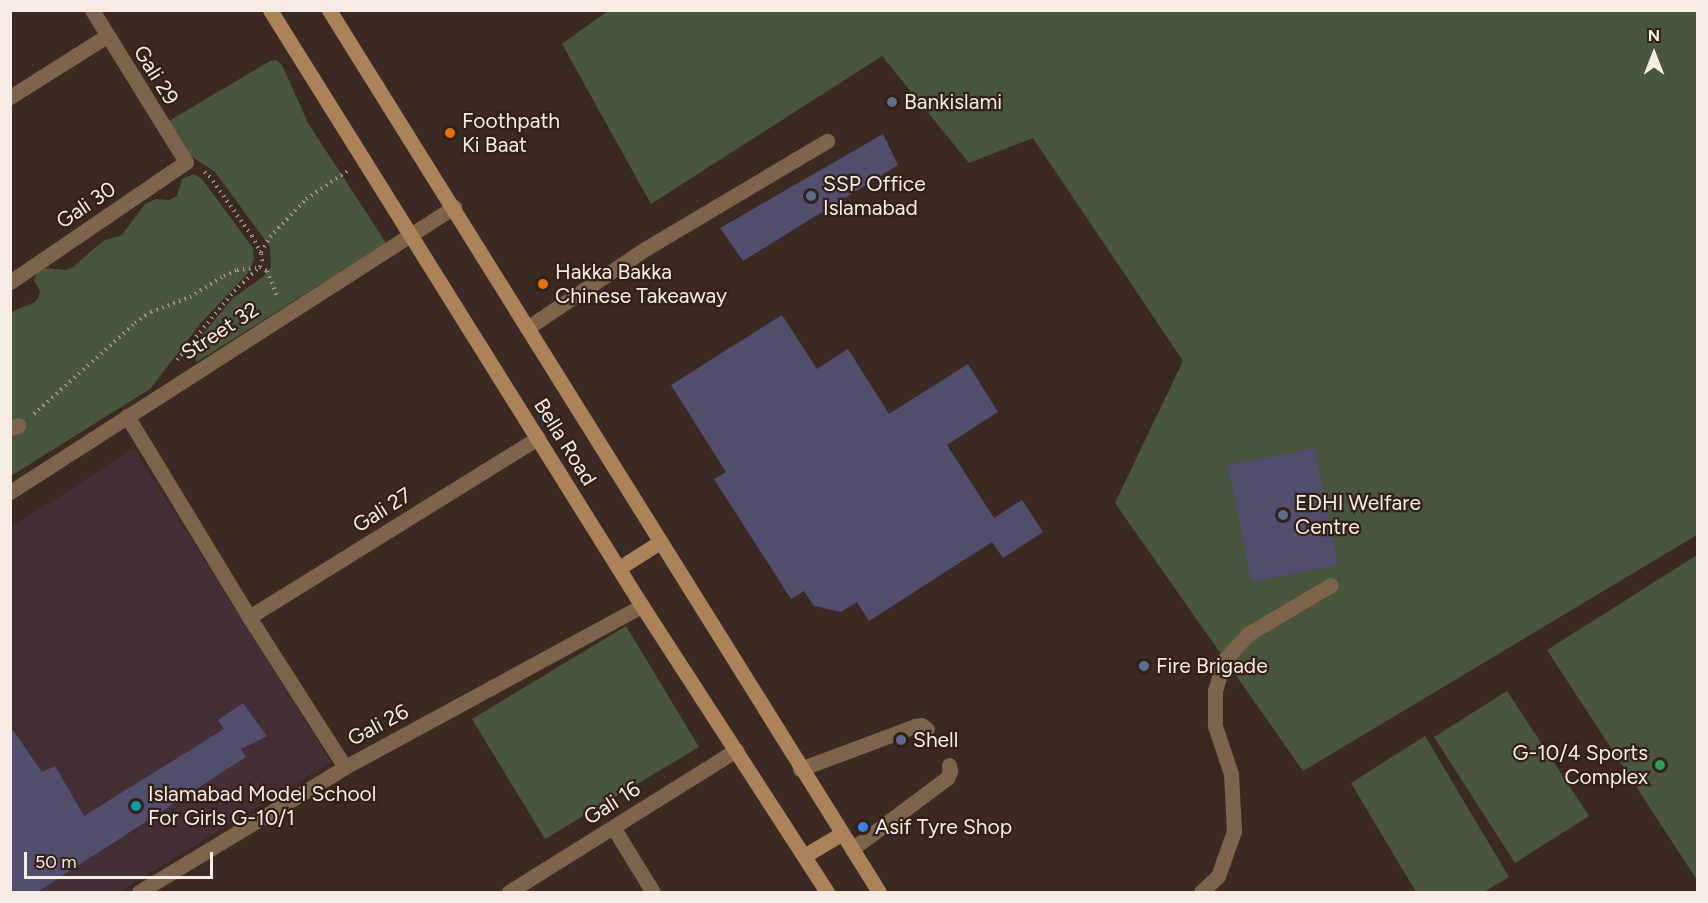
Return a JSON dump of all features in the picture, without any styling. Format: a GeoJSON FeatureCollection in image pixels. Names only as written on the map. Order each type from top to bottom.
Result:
{"type":"FeatureCollection","features":[{"type":"Feature","properties":{"kind":"street","name":"Gali 29"},"geometry":{"type":"LineString","coordinates":[[92,10],[186,162]]}},
{"type":"Feature","properties":{"kind":"street","name":"Bella Road"},"geometry":{"type":"LineString","coordinates":[[270,10],[642,606],[828,892]]}},
{"type":"Feature","properties":{"kind":"street","name":"Bella Road"},"geometry":{"type":"LineString","coordinates":[[329,10],[454,207],[800,769],[879,892]]}},
{"type":"Feature","properties":{"kind":"street"},"geometry":{"type":"LineString","coordinates":[[10,97],[107,36]]}},
{"type":"Feature","properties":{"kind":"street"},"geometry":{"type":"LineString","coordinates":[[527,327],[645,249],[827,141]]}},
{"type":"Feature","properties":{"kind":"street","name":"Gali 30"},"geometry":{"type":"LineString","coordinates":[[10,282],[186,162]]}},
{"type":"Feature","properties":{"kind":"street","name":"Street 32"},"geometry":{"type":"LineString","coordinates":[[10,492],[454,207]]}},
{"type":"Feature","properties":{"kind":"street"},"geometry":{"type":"LineString","coordinates":[[127,416],[249,617],[345,767]]}},
{"type":"Feature","properties":{"kind":"street","name":"Gali 27"},"geometry":{"type":"LineString","coordinates":[[249,617],[537,438]]}},
{"type":"Feature","properties":{"kind":"street"},"geometry":{"type":"LineString","coordinates":[[619,568],[660,542]]}},
{"type":"Feature","properties":{"kind":"street"},"geometry":{"type":"LineString","coordinates":[[1201,892],[1218,876],[1234,831],[1231,774],[1215,726],[1215,691],[1224,660],[1248,634],[1330,585]]}},
{"type":"Feature","properties":{"kind":"street","name":"Gali 26"},"geometry":{"type":"LineString","coordinates":[[140,892],[345,767],[642,606]]}},
{"type":"Feature","properties":{"kind":"street"},"geometry":{"type":"LineString","coordinates":[[800,769],[915,726],[921,725],[927,729]]}},
{"type":"Feature","properties":{"kind":"street","name":"Gali 16"},"geometry":{"type":"LineString","coordinates":[[509,892],[736,750]]}},
{"type":"Feature","properties":{"kind":"street"},"geometry":{"type":"LineString","coordinates":[[852,849],[947,778],[950,771],[949,765]]}},
{"type":"Feature","properties":{"kind":"street"},"geometry":{"type":"LineString","coordinates":[[613,827],[653,892]]}},
{"type":"Feature","properties":{"kind":"street"},"geometry":{"type":"LineString","coordinates":[[804,856],[841,834]]}},
{"type":"Feature","properties":{"kind":"path"},"geometry":{"type":"LineString","coordinates":[[175,363],[234,291],[260,267],[261,253],[270,237],[306,199],[365,160]]}},
{"type":"Feature","properties":{"kind":"path"},"geometry":{"type":"LineString","coordinates":[[186,162],[210,177],[261,253]]}},
{"type":"Feature","properties":{"kind":"path"},"geometry":{"type":"LineString","coordinates":[[15,427],[60,393],[120,333],[152,312],[190,297],[237,270],[260,267],[267,271],[280,318]]}},
{"type":"Feature","properties":{"kind":"shaded area"},"geometry":{"type":"Polygon","coordinates":[[[134,448],[331,762],[119,892],[11,892],[11,528],[134,448]]]}},
{"type":"Feature","properties":{"kind":"green space"},"geometry":{"type":"Polygon","coordinates":[[[609,10],[1697,11],[1697,535],[1303,771],[1115,503],[1183,361],[1033,138],[969,163],[882,56],[651,204],[562,44],[609,10]]]}},
{"type":"Feature","properties":{"kind":"green space"},"geometry":{"type":"Polygon","coordinates":[[[276,60],[282,65],[308,123],[386,243],[197,362],[189,351],[232,299],[264,276],[271,267],[270,247],[215,172],[191,156],[169,121],[270,61],[276,60]]]}},
{"type":"Feature","properties":{"kind":"green space"},"geometry":{"type":"Polygon","coordinates":[[[194,174],[202,179],[253,248],[254,260],[248,273],[201,323],[150,389],[11,476],[11,312],[35,302],[39,297],[40,291],[34,280],[38,271],[43,268],[66,270],[73,267],[103,241],[122,235],[145,204],[156,199],[169,200],[177,196],[182,179],[194,174]]]}},
{"type":"Feature","properties":{"kind":"green space","name":"G-10/4 Sports Complex"},"geometry":{"type":"Polygon","coordinates":[[[1697,555],[1697,880],[1547,650],[1697,555]]]}},
{"type":"Feature","properties":{"kind":"green space"},"geometry":{"type":"Polygon","coordinates":[[[626,626],[699,747],[545,839],[472,719],[626,626]]]}},
{"type":"Feature","properties":{"kind":"green space"},"geometry":{"type":"Polygon","coordinates":[[[1507,691],[1589,816],[1515,863],[1434,737],[1507,691]]]}},
{"type":"Feature","properties":{"kind":"green space"},"geometry":{"type":"Polygon","coordinates":[[[1425,736],[1509,877],[1484,892],[1416,892],[1351,783],[1425,736]]]}},
{"type":"Feature","properties":{"kind":"building","name":"SSP Office Islamabad"},"geometry":{"type":"Polygon","coordinates":[[[883,134],[898,165],[743,261],[720,228],[883,134]]]}},
{"type":"Feature","properties":{"kind":"building"},"geometry":{"type":"Polygon","coordinates":[[[782,315],[817,369],[848,349],[889,414],[968,364],[998,412],[947,445],[994,518],[1022,500],[1043,532],[1003,558],[992,542],[869,621],[857,602],[841,612],[814,606],[804,591],[791,599],[714,479],[726,472],[671,385],[782,315]]]}},
{"type":"Feature","properties":{"kind":"building","name":"EDHI Welfare Centre"},"geometry":{"type":"Polygon","coordinates":[[[1315,448],[1338,565],[1251,582],[1228,465],[1315,448]]]}},
{"type":"Feature","properties":{"kind":"building","name":"Islamabad Model School For Girls G-10/1"},"geometry":{"type":"Polygon","coordinates":[[[243,703],[267,736],[241,749],[246,757],[37,892],[10,892],[10,726],[42,772],[55,766],[84,816],[224,729],[218,720],[243,703]]]}},
{"type":"Feature","properties":{"kind":"place","name":"Bankislami"},"geometry":{"type":"Point","coordinates":[892,102]}},
{"type":"Feature","properties":{"kind":"place","name":"Foothpath Ki Baat"},"geometry":{"type":"Point","coordinates":[450,133]}},
{"type":"Feature","properties":{"kind":"place","name":"SSP Office Islamabad"},"geometry":{"type":"Point","coordinates":[811,196]}},
{"type":"Feature","properties":{"kind":"place","name":"Hakka Bakka Chinese Takeaway"},"geometry":{"type":"Point","coordinates":[543,284]}},
{"type":"Feature","properties":{"kind":"place","name":"EDHI Welfare Centre"},"geometry":{"type":"Point","coordinates":[1283,515]}},
{"type":"Feature","properties":{"kind":"place","name":"Fire Brigade"},"geometry":{"type":"Point","coordinates":[1144,666]}},
{"type":"Feature","properties":{"kind":"place","name":"Shell"},"geometry":{"type":"Point","coordinates":[901,740]}},
{"type":"Feature","properties":{"kind":"place","name":"G-10/4 Sports Complex"},"geometry":{"type":"Point","coordinates":[1660,765]}},
{"type":"Feature","properties":{"kind":"place","name":"Islamabad Model School For Girls G-10/1"},"geometry":{"type":"Point","coordinates":[136,806]}},
{"type":"Feature","properties":{"kind":"place","name":"Asif Tyre Shop"},"geometry":{"type":"Point","coordinates":[863,827]}}]}
